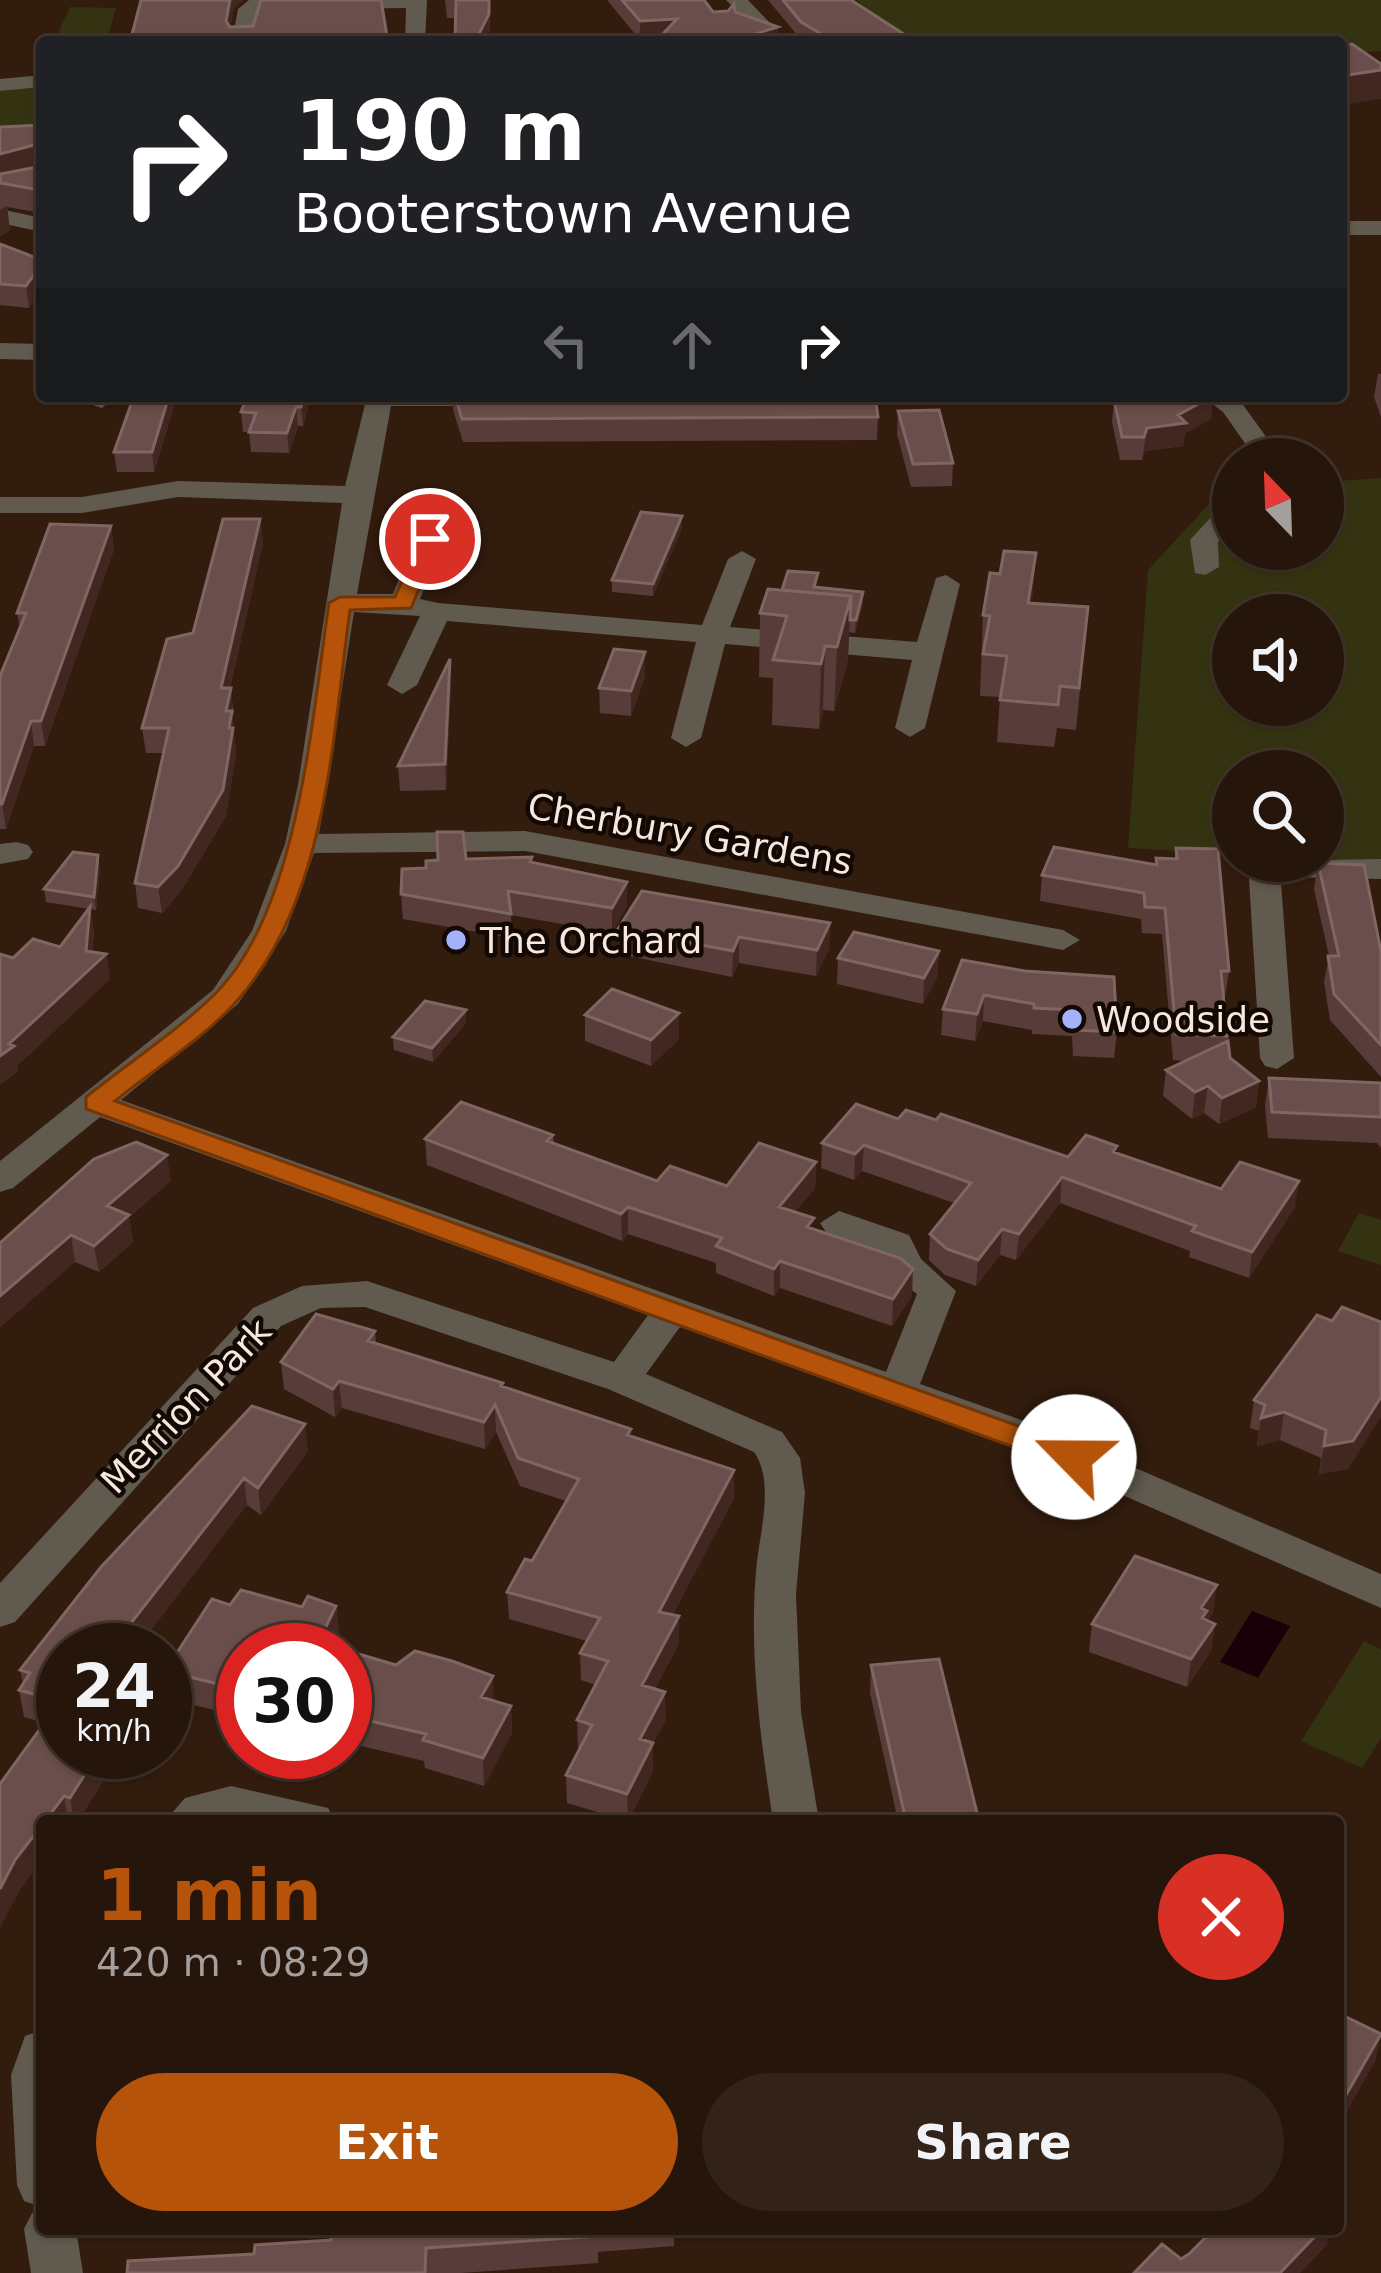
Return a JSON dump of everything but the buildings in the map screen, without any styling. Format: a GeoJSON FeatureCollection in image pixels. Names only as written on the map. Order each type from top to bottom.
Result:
{"type":"FeatureCollection","features":[{"type":"Feature","properties":{"kind":"street"},"geometry":{"type":"LineString","coordinates":[[736,0],[761,24]]}},
{"type":"Feature","properties":{"kind":"street"},"geometry":{"type":"LineString","coordinates":[[243,36],[248,9],[257,4],[417,1],[416,36]]}},
{"type":"Feature","properties":{"kind":"street"},"geometry":{"type":"LineString","coordinates":[[3,78],[36,81]]}},
{"type":"Feature","properties":{"kind":"street"},"geometry":{"type":"LineString","coordinates":[[0,215],[36,224]]}},
{"type":"Feature","properties":{"kind":"street"},"geometry":{"type":"LineString","coordinates":[[1347,228],[1381,228]]}},
{"type":"Feature","properties":{"kind":"street"},"geometry":{"type":"LineString","coordinates":[[0,351],[36,352]]}},
{"type":"Feature","properties":{"kind":"street"},"geometry":{"type":"LineString","coordinates":[[0,1180],[226,997],[269,931],[301,844],[357,495],[378,402]]}},
{"type":"Feature","properties":{"kind":"street"},"geometry":{"type":"LineString","coordinates":[[1225,402],[1254,438]]}},
{"type":"Feature","properties":{"kind":"street"},"geometry":{"type":"LineString","coordinates":[[0,505],[82,505],[178,489],[357,495]]}},
{"type":"Feature","properties":{"kind":"street"},"geometry":{"type":"LineString","coordinates":[[404,603],[442,508]]}},
{"type":"Feature","properties":{"kind":"street"},"geometry":{"type":"LineString","coordinates":[[1205,567],[1204,540],[1212,532]]}},
{"type":"Feature","properties":{"kind":"street"},"geometry":{"type":"LineString","coordinates":[[686,738],[713,633],[742,559]]}},
{"type":"Feature","properties":{"kind":"street"},"geometry":{"type":"LineString","coordinates":[[910,728],[946,584]]}},
{"type":"Feature","properties":{"kind":"street"},"geometry":{"type":"LineString","coordinates":[[340,603],[404,603],[437,612],[927,652]]}},
{"type":"Feature","properties":{"kind":"street"},"geometry":{"type":"LineString","coordinates":[[402,685],[437,612]]}},
{"type":"Feature","properties":{"kind":"street","name":"Cherbury Gardens"},"geometry":{"type":"LineString","coordinates":[[301,844],[525,841],[1063,940]]}},
{"type":"Feature","properties":{"kind":"street"},"geometry":{"type":"LineString","coordinates":[[1277,1058],[1265,879],[1279,867],[1381,869]]}},
{"type":"Feature","properties":{"kind":"street"},"geometry":{"type":"LineString","coordinates":[[95,1103],[1022,1435],[1381,1592]]}},
{"type":"Feature","properties":{"kind":"street"},"geometry":{"type":"LineString","coordinates":[[839,1223],[896,1244],[905,1266],[937,1291],[898,1390]]}},
{"type":"Feature","properties":{"kind":"street","name":"Merrion Park"},"geometry":{"type":"LineString","coordinates":[[0,1611],[267,1317],[316,1295],[367,1294],[622,1379],[768,1442],[780,1459],[786,1528],[775,1594],[779,1712],[795,1815]]}},
{"type":"Feature","properties":{"kind":"street"},"geometry":{"type":"LineString","coordinates":[[622,1379],[673,1310]]}},
{"type":"Feature","properties":{"kind":"street"},"geometry":{"type":"LineString","coordinates":[[194,1815],[201,1808],[240,1803],[287,1815]]}},
{"type":"Feature","properties":{"kind":"street"},"geometry":{"type":"LineString","coordinates":[[51,2235],[57,2273]]}},
{"type":"Feature","properties":{"kind":"shaded area"},"geometry":{"type":"Polygon","coordinates":[[[857,0],[1381,0],[1381,51],[1347,54],[1347,36],[893,36],[857,0]]]}},
{"type":"Feature","properties":{"kind":"shaded area"},"geometry":{"type":"Polygon","coordinates":[[[70,7],[116,8],[108,36],[57,36],[70,7]]]}},
{"type":"Feature","properties":{"kind":"shaded area"},"geometry":{"type":"Polygon","coordinates":[[[36,88],[36,127],[0,135],[0,91],[36,88]]]}},
{"type":"Feature","properties":{"kind":"shaded area"},"geometry":{"type":"Polygon","coordinates":[[[1381,478],[1381,862],[1344,860],[1344,750],[1212,750],[1212,853],[1128,848],[1148,570],[1212,501],[1212,570],[1344,570],[1344,481],[1381,478]]]}},
{"type":"Feature","properties":{"kind":"shaded area"},"geometry":{"type":"Polygon","coordinates":[[[1359,1213],[1381,1220],[1381,1265],[1338,1251],[1359,1213]]]}},
{"type":"Feature","properties":{"kind":"shaded area"},"geometry":{"type":"Polygon","coordinates":[[[1252,1611],[1290,1626],[1258,1678],[1220,1662],[1252,1611]]]}},
{"type":"Feature","properties":{"kind":"shaded area"},"geometry":{"type":"Polygon","coordinates":[[[1364,1641],[1381,1649],[1381,1738],[1362,1768],[1301,1741],[1364,1641]]]}},
{"type":"Feature","properties":{"kind":"place","name":"The Orchard"},"geometry":{"type":"Point","coordinates":[456,940]}},
{"type":"Feature","properties":{"kind":"place","name":"Woodside"},"geometry":{"type":"Point","coordinates":[1072,1019]}},
{"type":"Feature","properties":{"kind":"route"},"geometry":{"type":"LineString","coordinates":[[430,539],[404,603],[340,603],[314,785],[301,844],[269,931],[226,997],[95,1103],[1074,1457]]}}]}
